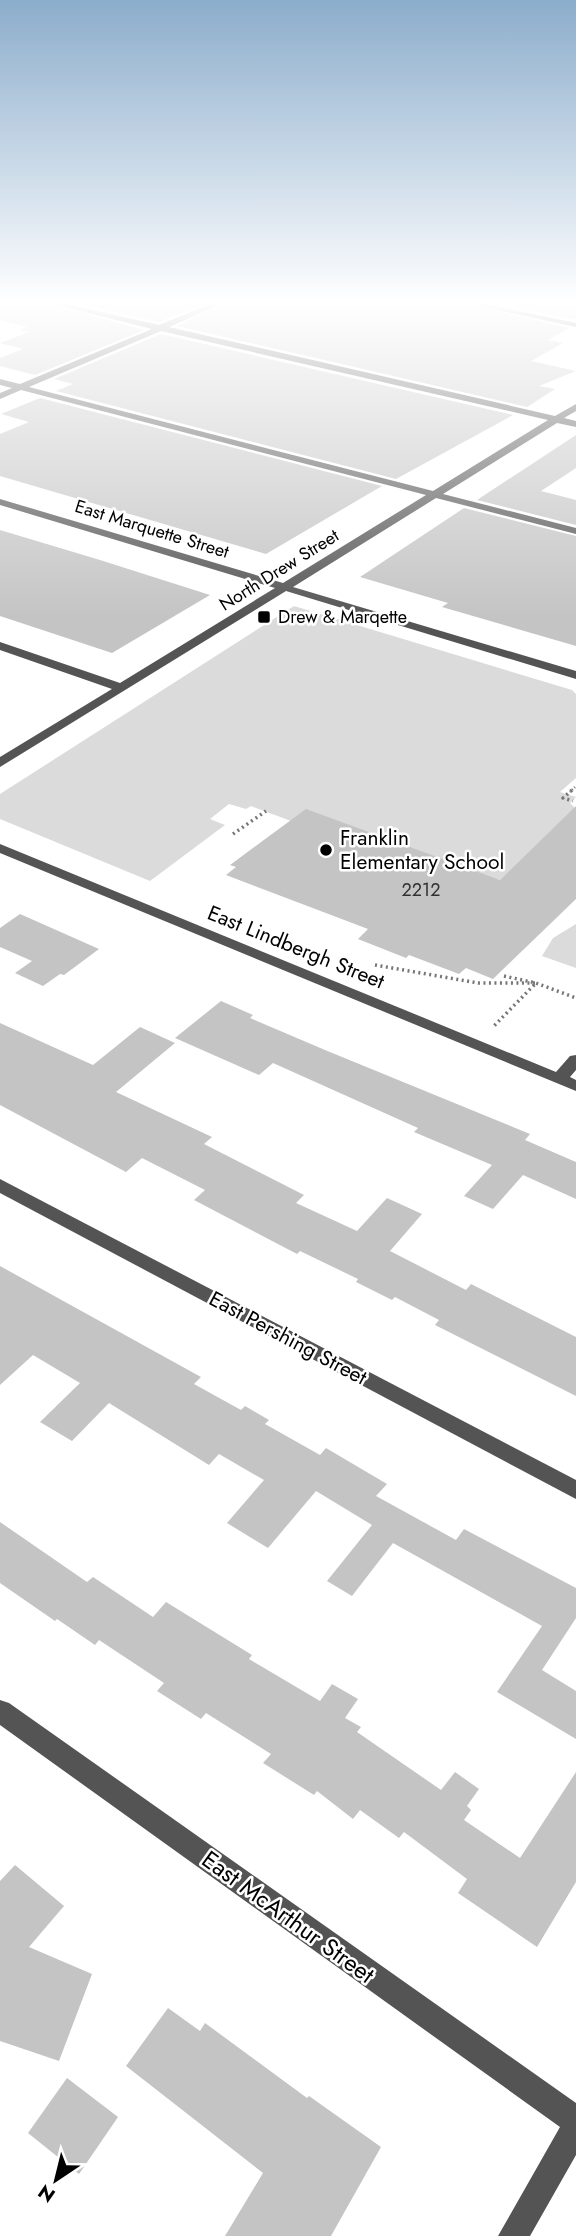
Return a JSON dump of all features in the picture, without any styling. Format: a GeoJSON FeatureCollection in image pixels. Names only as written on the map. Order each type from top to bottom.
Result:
{"type":"FeatureCollection","features":[{"type":"Feature","properties":{"kind":"street"},"geometry":{"type":"LineString","coordinates":[[103,408],[576,531]]}},
{"type":"Feature","properties":{"kind":"street"},"geometry":{"type":"LineString","coordinates":[[509,408],[576,424]]}},
{"type":"Feature","properties":{"kind":"street","name":"North Drew Street"},"geometry":{"type":"LineString","coordinates":[[0,763],[574,408]]}},
{"type":"Feature","properties":{"kind":"street","name":"East Marquette Street"},"geometry":{"type":"LineString","coordinates":[[0,502],[576,675]]}},
{"type":"Feature","properties":{"kind":"street"},"geometry":{"type":"LineString","coordinates":[[0,646],[122,688]]}},
{"type":"Feature","properties":{"kind":"street","name":"East Lindbergh Street"},"geometry":{"type":"LineString","coordinates":[[0,848],[568,1082]]}},
{"type":"Feature","properties":{"kind":"street"},"geometry":{"type":"LineString","coordinates":[[568,1082],[576,1060]]}},
{"type":"Feature","properties":{"kind":"street","name":"East Pershing Street"},"geometry":{"type":"LineString","coordinates":[[0,1185],[576,1490]]}},
{"type":"Feature","properties":{"kind":"street","name":"East McArthur Street"},"geometry":{"type":"LineString","coordinates":[[0,1712],[576,2121]]}},
{"type":"Feature","properties":{"kind":"street"},"geometry":{"type":"LineString","coordinates":[[513,2236],[576,2127]]}},
{"type":"Feature","properties":{"kind":"path"},"geometry":{"type":"LineString","coordinates":[[573,801],[563,798],[576,786]]}},
{"type":"Feature","properties":{"kind":"path"},"geometry":{"type":"LineString","coordinates":[[233,834],[266,811]]}},
{"type":"Feature","properties":{"kind":"path"},"geometry":{"type":"LineString","coordinates":[[375,965],[478,983],[536,983]]}},
{"type":"Feature","properties":{"kind":"path"},"geometry":{"type":"LineString","coordinates":[[504,976],[536,983],[576,998]]}},
{"type":"Feature","properties":{"kind":"path"},"geometry":{"type":"LineString","coordinates":[[476,1044],[536,983]]}},
{"type":"Feature","properties":{"kind":"shaded area","name":"Franklin Elementary School"},"geometry":{"type":"Polygon","coordinates":[[[294,606],[572,690],[576,694],[576,778],[560,792],[576,797],[570,803],[576,809],[500,880],[291,821],[251,806],[246,809],[229,804],[210,819],[225,825],[150,881],[0,819],[0,794],[294,606]]]}},
{"type":"Feature","properties":{"kind":"shaded area"},"geometry":{"type":"Polygon","coordinates":[[[576,924],[576,968],[542,956],[553,938],[576,924]]]}},
{"type":"Feature","properties":{"kind":"building"},"geometry":{"type":"Polygon","coordinates":[[[15,408],[80,408],[382,486],[266,554],[0,476],[0,434],[29,422],[1,414],[15,408]]]}},
{"type":"Feature","properties":{"kind":"building"},"geometry":{"type":"Polygon","coordinates":[[[123,408],[484,408],[513,415],[396,479],[123,408]]]}},
{"type":"Feature","properties":{"kind":"building"},"geometry":{"type":"Polygon","coordinates":[[[576,435],[576,468],[541,491],[576,500],[576,525],[477,500],[576,435]]]}},
{"type":"Feature","properties":{"kind":"building"},"geometry":{"type":"Polygon","coordinates":[[[464,508],[576,536],[576,646],[442,607],[448,603],[360,577],[464,508]]]}},
{"type":"Feature","properties":{"kind":"building"},"geometry":{"type":"Polygon","coordinates":[[[0,530],[210,595],[112,653],[0,616],[0,530]]]}},
{"type":"Feature","properties":{"kind":"building"},"geometry":{"type":"Polygon","coordinates":[[[576,806],[576,899],[493,979],[466,968],[459,974],[409,955],[406,958],[358,939],[368,929],[226,875],[236,867],[230,865],[306,809],[500,880],[576,806]]]}},
{"type":"Feature","properties":{"kind":"building"},"geometry":{"type":"Polygon","coordinates":[[[20,914],[99,949],[64,975],[60,974],[43,986],[15,973],[32,961],[0,947],[0,928],[20,914]]]}},
{"type":"Feature","properties":{"kind":"building"},"geometry":{"type":"Polygon","coordinates":[[[221,1001],[253,1015],[250,1018],[530,1134],[525,1140],[576,1162],[576,1199],[523,1175],[493,1209],[464,1196],[492,1165],[414,1132],[418,1128],[273,1063],[259,1075],[175,1038],[221,1001]]]}},
{"type":"Feature","properties":{"kind":"building"},"geometry":{"type":"Polygon","coordinates":[[[0,1023],[93,1065],[140,1027],[175,1043],[116,1092],[212,1137],[204,1144],[304,1195],[296,1203],[357,1231],[387,1198],[422,1214],[390,1251],[466,1290],[471,1284],[576,1337],[576,1396],[435,1325],[439,1320],[395,1297],[392,1300],[356,1282],[358,1279],[300,1251],[297,1254],[194,1200],[205,1190],[142,1158],[126,1172],[0,1105],[0,1023]]]}},
{"type":"Feature","properties":{"kind":"building"},"geometry":{"type":"Polygon","coordinates":[[[0,1266],[201,1377],[194,1384],[241,1410],[245,1406],[269,1420],[265,1424],[320,1455],[326,1448],[387,1484],[376,1496],[456,1540],[464,1529],[576,1588],[576,1618],[542,1670],[576,1691],[576,1739],[497,1692],[542,1626],[393,1543],[352,1596],[327,1581],[372,1525],[316,1491],[268,1548],[227,1523],[264,1480],[219,1454],[209,1465],[109,1403],[72,1441],[40,1422],[80,1383],[33,1355],[0,1385],[0,1266]]]}},
{"type":"Feature","properties":{"kind":"building"},"geometry":{"type":"Polygon","coordinates":[[[0,1522],[87,1582],[93,1577],[153,1617],[166,1602],[252,1655],[249,1659],[320,1701],[332,1684],[358,1699],[345,1718],[361,1727],[357,1732],[441,1790],[455,1772],[479,1789],[467,1806],[471,1810],[464,1820],[520,1858],[576,1772],[576,1882],[537,1947],[458,1893],[467,1879],[404,1832],[399,1838],[360,1810],[353,1819],[317,1791],[314,1795],[263,1763],[271,1754],[206,1713],[201,1719],[157,1691],[164,1683],[99,1640],[95,1645],[57,1619],[55,1621],[0,1583],[0,1522]]]}},
{"type":"Feature","properties":{"kind":"building"},"geometry":{"type":"Polygon","coordinates":[[[15,1865],[64,1906],[29,1947],[92,1974],[59,2061],[0,2041],[0,1881],[15,1865]]]}},
{"type":"Feature","properties":{"kind":"building"},"geometry":{"type":"Polygon","coordinates":[[[168,2008],[200,2031],[205,2023],[307,2098],[309,2096],[381,2147],[331,2236],[225,2236],[263,2173],[126,2066],[168,2008]]]}},
{"type":"Feature","properties":{"kind":"building"},"geometry":{"type":"Polygon","coordinates":[[[67,2078],[118,2117],[79,2174],[28,2133],[67,2078]]]}},
{"type":"Feature","properties":{"kind":"place","name":"Drew & Marqette"},"geometry":{"type":"Point","coordinates":[264,617]}},
{"type":"Feature","properties":{"kind":"place","name":"Franklin Elementary School"},"geometry":{"type":"Point","coordinates":[326,850]}}]}
